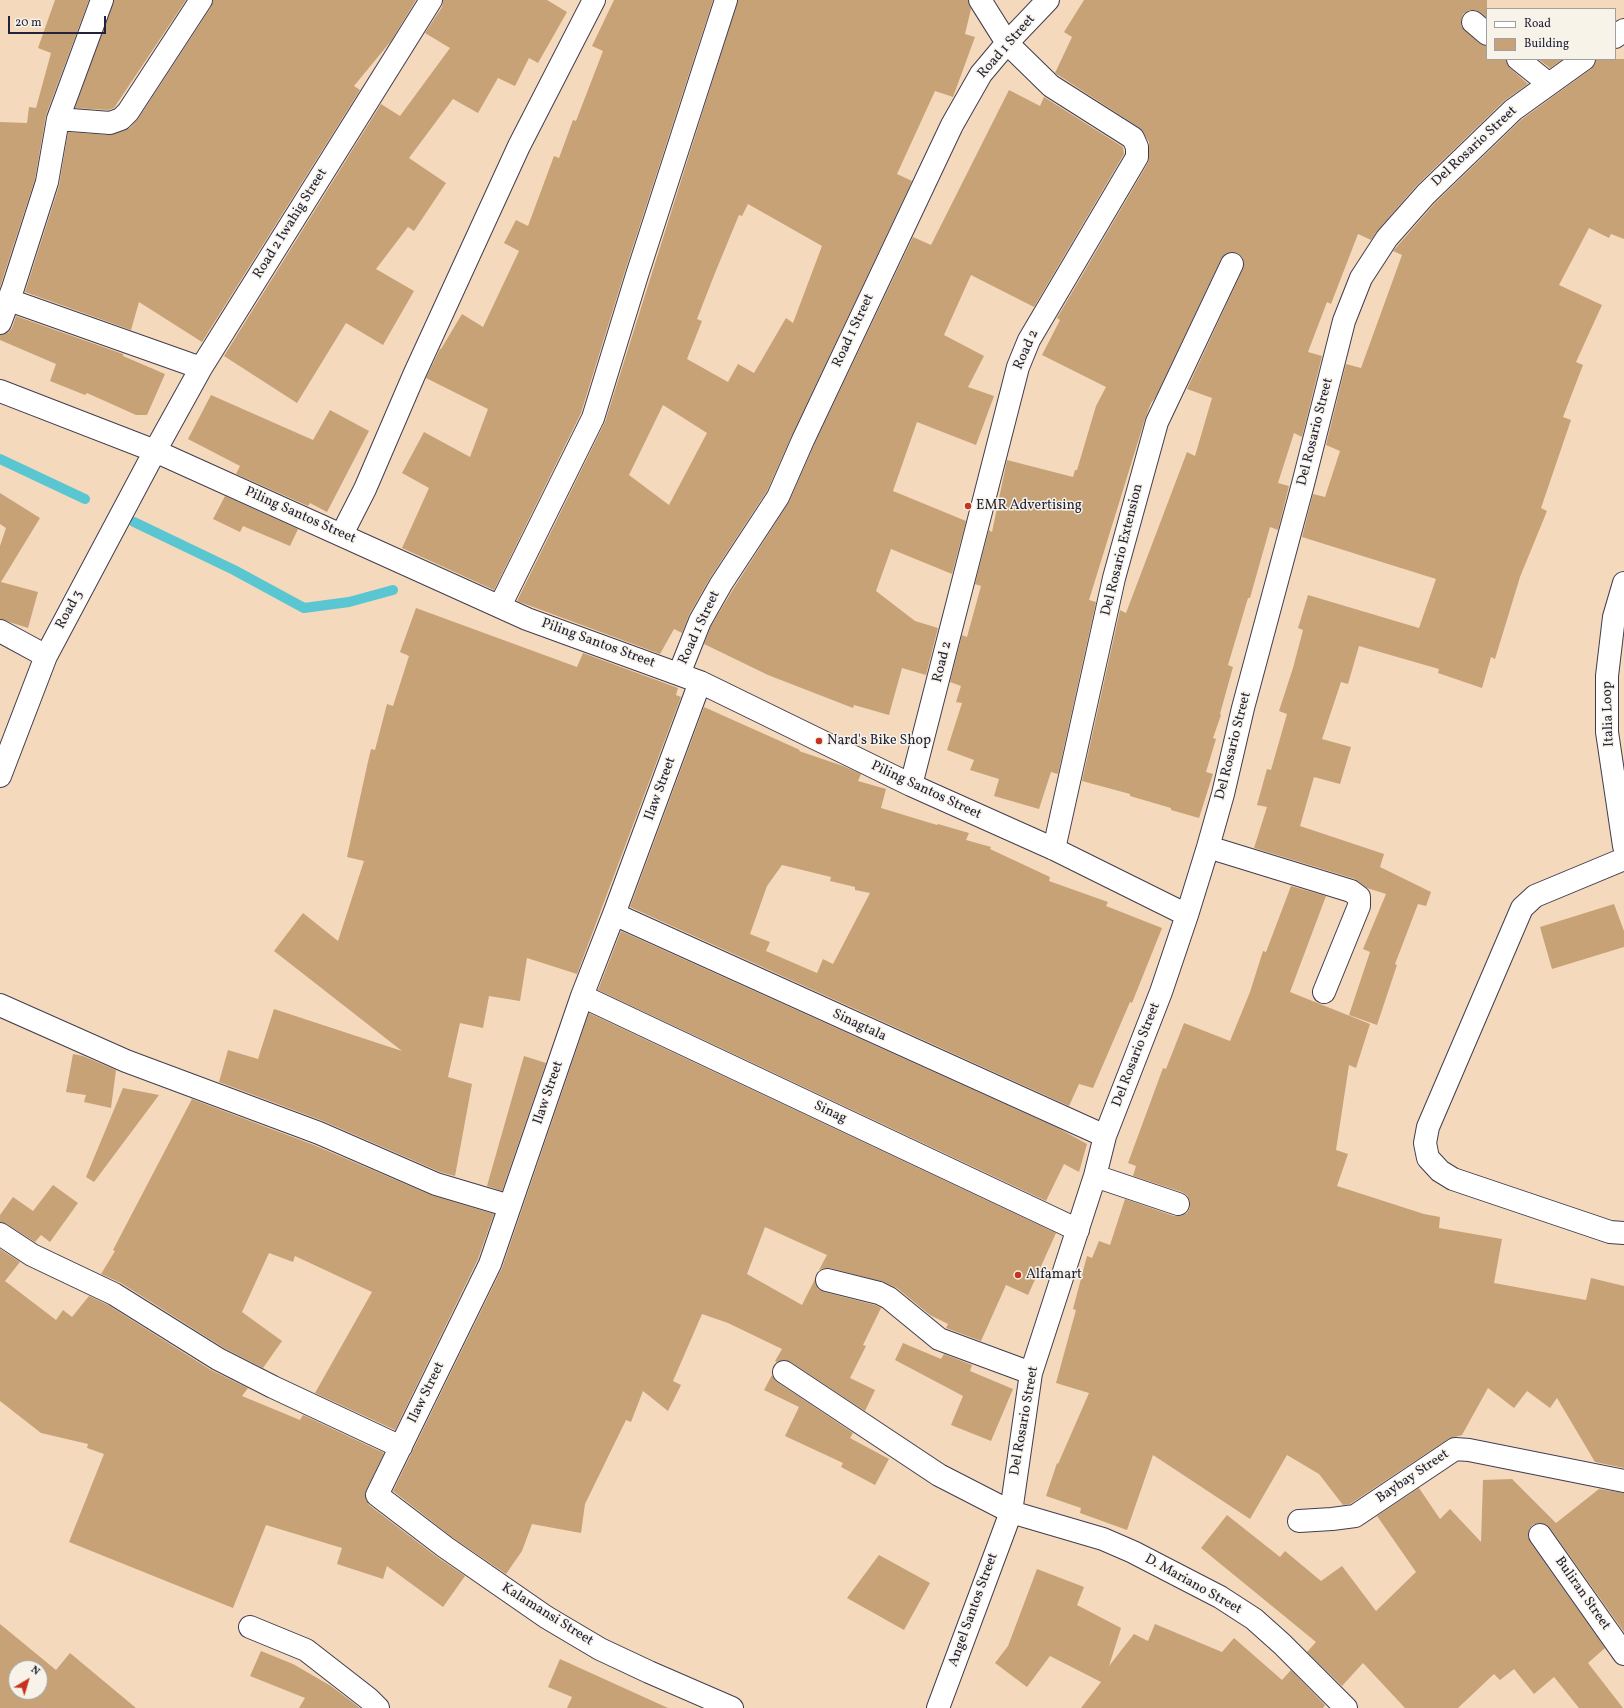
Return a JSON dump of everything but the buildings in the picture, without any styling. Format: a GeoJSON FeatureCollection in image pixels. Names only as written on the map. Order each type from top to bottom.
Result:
{"type":"FeatureCollection","features":[{"type":"Feature","properties":{"kind":"street"},"geometry":{"type":"LineString","coordinates":[[0,323],[9,300],[47,182],[58,119],[102,0]]}},
{"type":"Feature","properties":{"kind":"street"},"geometry":{"type":"LineString","coordinates":[[58,119],[110,123],[120,119],[128,112],[201,0]]}},
{"type":"Feature","properties":{"kind":"street","name":"Road 2 Iwahig Street"},"geometry":{"type":"LineString","coordinates":[[155,451],[201,368],[431,0]]}},
{"type":"Feature","properties":{"kind":"street"},"geometry":{"type":"LineString","coordinates":[[342,534],[365,489],[414,375],[519,146],[594,0]]}},
{"type":"Feature","properties":{"kind":"street"},"geometry":{"type":"LineString","coordinates":[[500,606],[593,418],[637,275],[726,0]]}},
{"type":"Feature","properties":{"kind":"street","name":"Road 2"},"geometry":{"type":"LineString","coordinates":[[911,785],[1018,367],[1029,340],[1137,157],[1137,147],[1132,138],[1051,86],[1007,42],[980,0]]}},
{"type":"Feature","properties":{"kind":"street","name":"Road 1 Street"},"geometry":{"type":"LineString","coordinates":[[679,674],[700,621],[721,584],[778,497],[806,433],[952,125],[981,74],[1007,42],[1048,0]]}},
{"type":"Feature","properties":{"kind":"street"},"geometry":{"type":"LineString","coordinates":[[1616,36],[1624,30]]}},
{"type":"Feature","properties":{"kind":"street"},"geometry":{"type":"LineString","coordinates":[[1519,60],[1549,84]]}},
{"type":"Feature","properties":{"kind":"street","name":"Del Rosario Street"},"geometry":{"type":"LineString","coordinates":[[1010,1512],[1031,1372],[1095,1176],[1105,1136],[1161,992],[1208,847],[1223,794],[1243,708],[1303,484],[1344,321],[1361,278],[1387,238],[1426,194],[1513,110],[1583,60]]}},
{"type":"Feature","properties":{"kind":"street","name":"Del Rosario Extension"},"geometry":{"type":"LineString","coordinates":[[1054,849],[1114,578],[1157,422],[1232,264]]}},
{"type":"Feature","properties":{"kind":"street"},"geometry":{"type":"LineString","coordinates":[[9,300],[201,368]]}},
{"type":"Feature","properties":{"kind":"street","name":"Piling Santos Street"},"geometry":{"type":"LineString","coordinates":[[0,391],[155,451],[342,534],[527,619],[700,682],[911,785],[1054,849],[1187,915]]}},
{"type":"Feature","properties":{"kind":"street","name":"Road 3"},"geometry":{"type":"LineString","coordinates":[[0,776],[46,656],[155,451]]}},
{"type":"Feature","properties":{"kind":"street","name":"Italia Loop"},"geometry":{"type":"LineString","coordinates":[[1624,583],[1614,617],[1607,676],[1608,732],[1624,846]]}},
{"type":"Feature","properties":{"kind":"street"},"geometry":{"type":"LineString","coordinates":[[0,631],[46,656]]}},
{"type":"Feature","properties":{"kind":"street","name":"Ilaw Street"},"geometry":{"type":"LineString","coordinates":[[377,1495],[490,1264],[582,996],[700,682]]}},
{"type":"Feature","properties":{"kind":"street"},"geometry":{"type":"LineString","coordinates":[[1208,847],[1351,891],[1359,897],[1359,906],[1324,992]]}},
{"type":"Feature","properties":{"kind":"street"},"geometry":{"type":"LineString","coordinates":[[1624,859],[1535,896],[1522,908],[1428,1127],[1425,1142],[1428,1158],[1440,1171],[1453,1179],[1610,1232],[1624,1233]]}},
{"type":"Feature","properties":{"kind":"street","name":"Sinagtala"},"geometry":{"type":"LineString","coordinates":[[614,914],[1105,1136]]}},
{"type":"Feature","properties":{"kind":"street","name":"Sinag"},"geometry":{"type":"LineString","coordinates":[[582,996],[1078,1230]]}},
{"type":"Feature","properties":{"kind":"street"},"geometry":{"type":"LineString","coordinates":[[0,1005],[126,1060],[318,1133],[436,1184],[510,1206]]}},
{"type":"Feature","properties":{"kind":"street"},"geometry":{"type":"LineString","coordinates":[[1095,1176],[1178,1204]]}},
{"type":"Feature","properties":{"kind":"street"},"geometry":{"type":"LineString","coordinates":[[0,1234],[32,1255],[114,1294],[218,1359],[273,1387],[401,1447]]}},
{"type":"Feature","properties":{"kind":"street"},"geometry":{"type":"LineString","coordinates":[[827,1280],[889,1298],[939,1339],[1031,1372]]}},
{"type":"Feature","properties":{"kind":"street","name":"D. Mariano Street"},"geometry":{"type":"LineString","coordinates":[[784,1372],[939,1475],[1010,1512],[1103,1539],[1133,1552],[1220,1597],[1254,1619],[1282,1644],[1346,1708]]}},
{"type":"Feature","properties":{"kind":"street","name":"Baybay Street"},"geometry":{"type":"LineString","coordinates":[[1299,1521],[1355,1516],[1455,1449],[1469,1450],[1624,1480]]}},
{"type":"Feature","properties":{"kind":"street","name":"Kalamansi Street"},"geometry":{"type":"LineString","coordinates":[[377,1495],[457,1555],[546,1617],[600,1649],[732,1708]]}},
{"type":"Feature","properties":{"kind":"street","name":"Angel Santos Street"},"geometry":{"type":"LineString","coordinates":[[938,1708],[1010,1512]]}},
{"type":"Feature","properties":{"kind":"street","name":"Buliran Street"},"geometry":{"type":"LineString","coordinates":[[1540,1534],[1624,1654]]}},
{"type":"Feature","properties":{"kind":"street"},"geometry":{"type":"LineString","coordinates":[[250,1627],[306,1650],[378,1708]]}},
{"type":"Feature","properties":{"kind":"waterway"},"geometry":{"type":"LineString","coordinates":[[0,459],[85,499]]}},
{"type":"Feature","properties":{"kind":"waterway"},"geometry":{"type":"LineString","coordinates":[[134,522],[234,570],[304,608],[349,602],[393,590]]}},
{"type":"Feature","properties":{"kind":"place","name":"EMR Advertising"},"geometry":{"type":"Point","coordinates":[968,506]}},
{"type":"Feature","properties":{"kind":"place","name":"Nard's Bike Shop"},"geometry":{"type":"Point","coordinates":[819,741]}},
{"type":"Feature","properties":{"kind":"place","name":"Alfamart"},"geometry":{"type":"Point","coordinates":[1018,1275]}}]}
